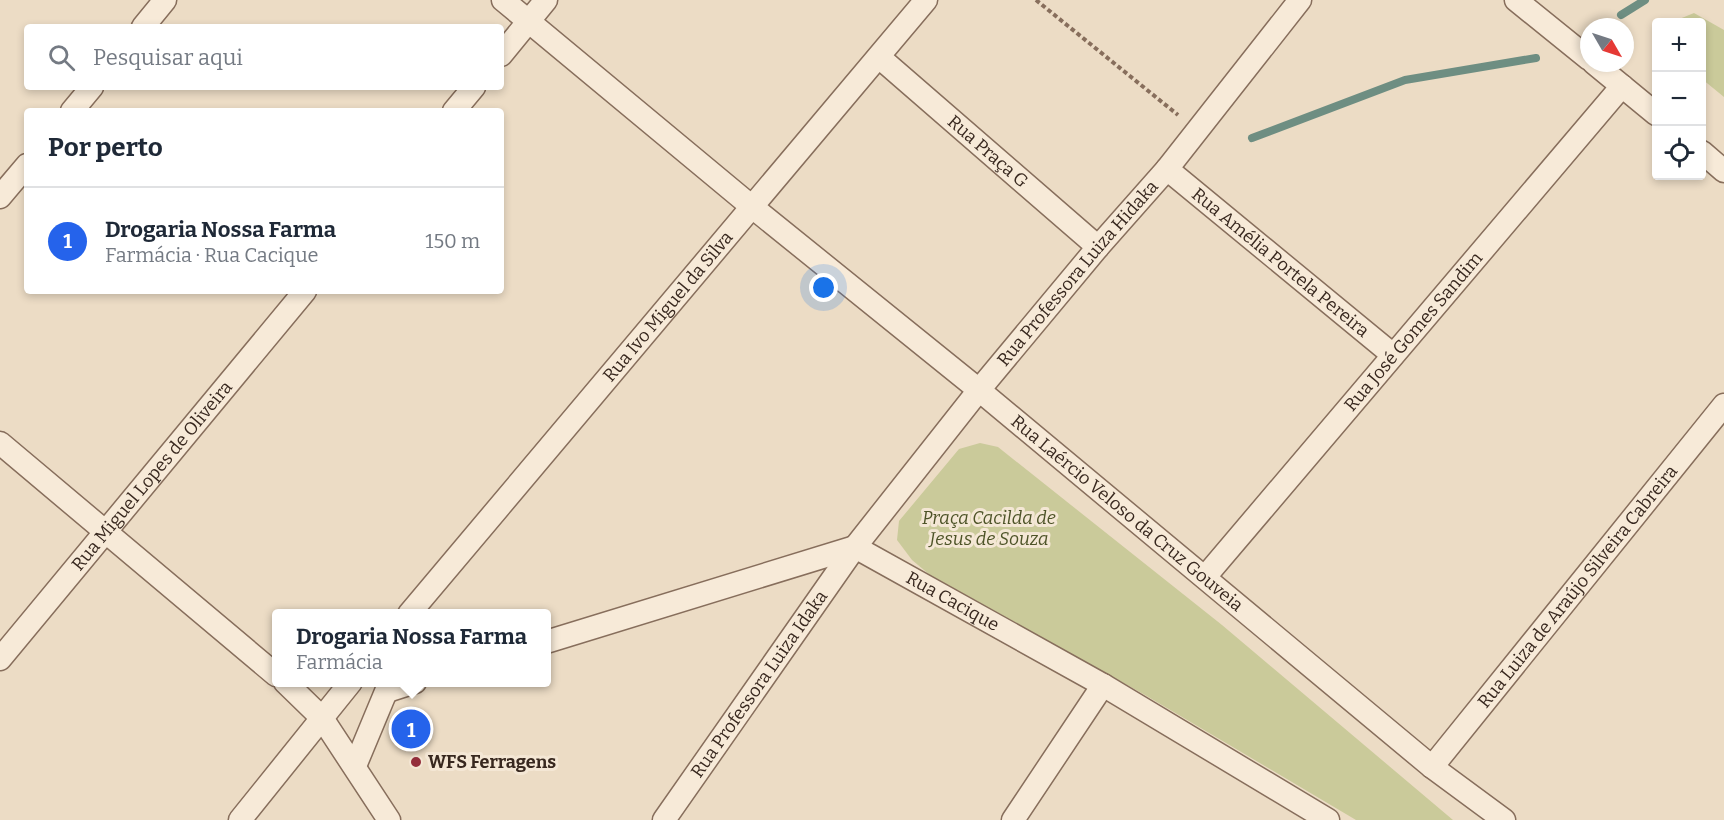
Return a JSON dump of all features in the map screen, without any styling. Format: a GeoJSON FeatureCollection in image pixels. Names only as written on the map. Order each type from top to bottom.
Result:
{"type":"FeatureCollection","features":[{"type":"Feature","properties":{"kind":"street"},"geometry":{"type":"LineString","coordinates":[[145,24],[165,0]]}},
{"type":"Feature","properties":{"kind":"street","name":"Rua Laércio Veloso da Cruz Gouveia"},"geometry":{"type":"LineString","coordinates":[[504,0],[751,206],[979,390],[1432,767],[1504,820]]}},
{"type":"Feature","properties":{"kind":"street"},"geometry":{"type":"LineString","coordinates":[[504,51],[546,0]]}},
{"type":"Feature","properties":{"kind":"street","name":"Rua Ivo Miguel da Silva"},"geometry":{"type":"LineString","coordinates":[[415,609],[926,0]]}},
{"type":"Feature","properties":{"kind":"street","name":"Rua Professora Luiza Hidaka"},"geometry":{"type":"LineString","coordinates":[[855,547],[979,390],[1098,247],[1167,169],[1300,0]]}},
{"type":"Feature","properties":{"kind":"street"},"geometry":{"type":"LineString","coordinates":[[1516,0],[1580,52]]}},
{"type":"Feature","properties":{"kind":"street","name":"Rua Praça G"},"geometry":{"type":"LineString","coordinates":[[879,57],[1098,247]]}},
{"type":"Feature","properties":{"kind":"street"},"geometry":{"type":"LineString","coordinates":[[1605,72],[1652,111]]}},
{"type":"Feature","properties":{"kind":"street","name":"Rua José Gomes Sandim"},"geometry":{"type":"LineString","coordinates":[[1205,577],[1622,86]]}},
{"type":"Feature","properties":{"kind":"street"},"geometry":{"type":"LineString","coordinates":[[74,108],[90,90]]}},
{"type":"Feature","properties":{"kind":"street"},"geometry":{"type":"LineString","coordinates":[[456,108],[472,90]]}},
{"type":"Feature","properties":{"kind":"street"},"geometry":{"type":"LineString","coordinates":[[1706,156],[1724,171]]}},
{"type":"Feature","properties":{"kind":"street"},"geometry":{"type":"LineString","coordinates":[[0,197],[24,169]]}},
{"type":"Feature","properties":{"kind":"street","name":"Rua Amélia Portela Pereira"},"geometry":{"type":"LineString","coordinates":[[1167,169],[1393,355]]}},
{"type":"Feature","properties":{"kind":"street","name":"Rua Miguel Lopes de Oliveira"},"geometry":{"type":"LineString","coordinates":[[0,659],[303,294]]}},
{"type":"Feature","properties":{"kind":"street","name":"Rua Luiza de Araújo Silveira Cabreira"},"geometry":{"type":"LineString","coordinates":[[1432,767],[1724,405]]}},
{"type":"Feature","properties":{"kind":"street"},"geometry":{"type":"LineString","coordinates":[[0,443],[272,672]]}},
{"type":"Feature","properties":{"kind":"street"},"geometry":{"type":"LineString","coordinates":[[551,640],[855,547]]}},
{"type":"Feature","properties":{"kind":"street","name":"Rua Cacique"},"geometry":{"type":"LineString","coordinates":[[855,547],[1103,685],[1328,820]]}},
{"type":"Feature","properties":{"kind":"street","name":"Rua Professora Luiza Idaka"},"geometry":{"type":"LineString","coordinates":[[664,820],[855,547]]}},
{"type":"Feature","properties":{"kind":"street"},"geometry":{"type":"LineString","coordinates":[[1013,820],[1103,685]]}},
{"type":"Feature","properties":{"kind":"street"},"geometry":{"type":"LineString","coordinates":[[290,687],[322,718],[389,820]]}},
{"type":"Feature","properties":{"kind":"street"},"geometry":{"type":"LineString","coordinates":[[240,820],[347,687]]}},
{"type":"Feature","properties":{"kind":"street"},"geometry":{"type":"LineString","coordinates":[[355,766],[388,687]]}},
{"type":"Feature","properties":{"kind":"path"},"geometry":{"type":"LineString","coordinates":[[1036,0],[1197,131]]}},
{"type":"Feature","properties":{"kind":"green space"},"geometry":{"type":"Polygon","coordinates":[[[1694,13],[1703,18],[1682,18],[1694,13]]]}},
{"type":"Feature","properties":{"kind":"green space"},"geometry":{"type":"Polygon","coordinates":[[[1706,20],[1724,30],[1724,97],[1706,82],[1706,20]]]}},
{"type":"Feature","properties":{"kind":"green space","name":"Praça Cacilda de Jesus de Souza"},"geometry":{"type":"Polygon","coordinates":[[[980,443],[998,447],[1222,625],[1453,820],[1356,820],[1145,695],[930,575],[912,560],[897,540],[899,521],[959,449],[980,443]]]}},
{"type":"Feature","properties":{"kind":"waterway"},"geometry":{"type":"LineString","coordinates":[[1621,15],[1645,0]]}},
{"type":"Feature","properties":{"kind":"waterway"},"geometry":{"type":"LineString","coordinates":[[1252,138],[1405,80],[1536,58]]}},
{"type":"Feature","properties":{"kind":"place","name":"Drogaria Nossa Farma"},"geometry":{"type":"Point","coordinates":[411,729]}},
{"type":"Feature","properties":{"kind":"place","name":"WFS Ferragens"},"geometry":{"type":"Point","coordinates":[416,762]}}]}
